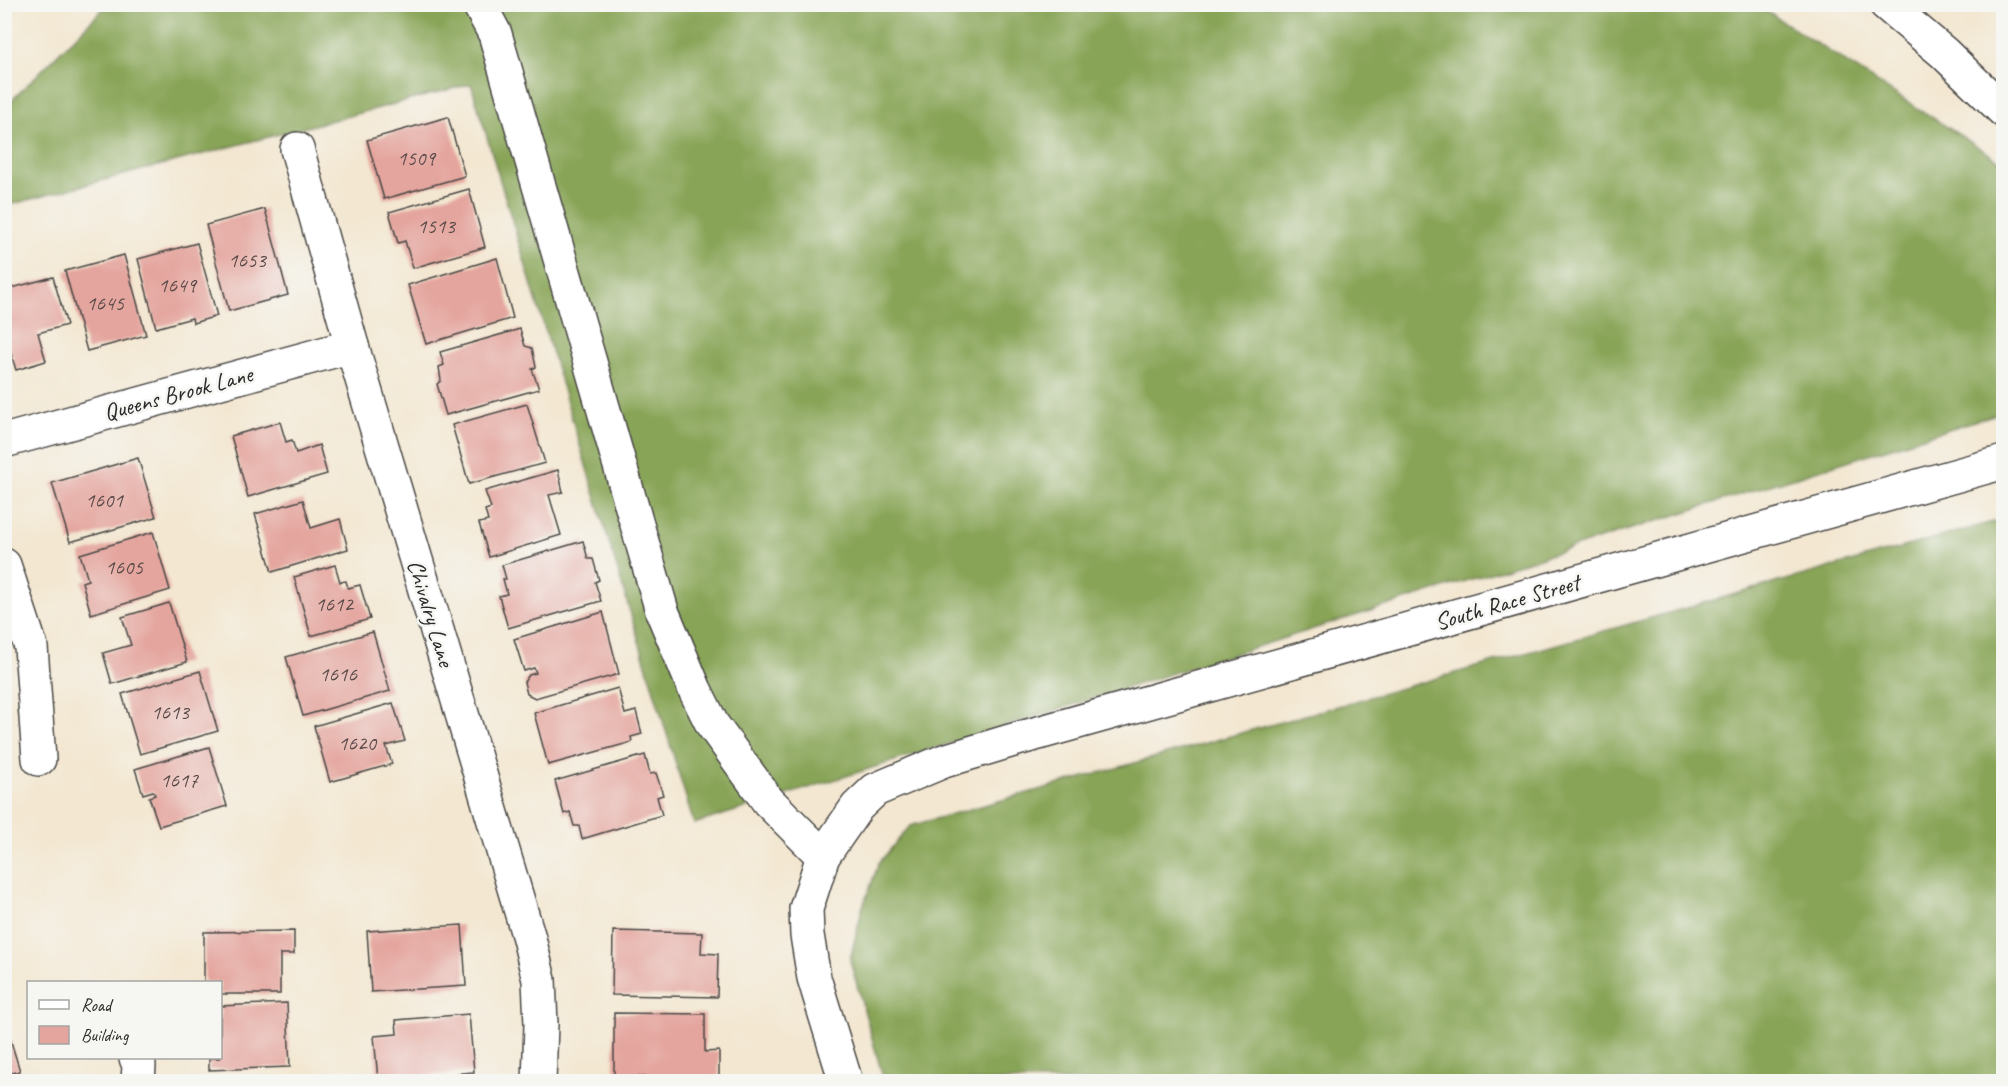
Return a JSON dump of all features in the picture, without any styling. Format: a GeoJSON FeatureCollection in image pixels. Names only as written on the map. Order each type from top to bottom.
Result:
{"type":"FeatureCollection","features":[{"type":"Feature","properties":{"kind":"street"},"geometry":{"type":"LineString","coordinates":[[479,4],[495,34],[662,610],[695,690],[712,724],[768,801],[823,856]]}},
{"type":"Feature","properties":{"kind":"street"},"geometry":{"type":"LineString","coordinates":[[1886,4],[1944,53],[2004,111]]}},
{"type":"Feature","properties":{"kind":"street","name":"Chivalry Lane"},"geometry":{"type":"LineString","coordinates":[[297,149],[351,346],[529,938],[539,980],[541,1024],[538,1082]]}},
{"type":"Feature","properties":{"kind":"street","name":"Queens Brook Lane"},"geometry":{"type":"LineString","coordinates":[[4,441],[351,346]]}},
{"type":"Feature","properties":{"kind":"street","name":"South Race Street"},"geometry":{"type":"LineString","coordinates":[[846,1082],[814,978],[807,935],[806,909],[823,856],[857,807],[875,790],[944,761],[1010,741],[2004,462]]}},
{"type":"Feature","properties":{"kind":"street"},"geometry":{"type":"LineString","coordinates":[[4,565],[31,647],[39,759]]}},
{"type":"Feature","properties":{"kind":"street"},"geometry":{"type":"LineString","coordinates":[[136,1059],[139,1065],[138,1082]]}},
{"type":"Feature","properties":{"kind":"green space"},"geometry":{"type":"Polygon","coordinates":[[[107,5],[1757,5],[2003,163],[2003,412],[694,824],[471,84],[5,206],[5,107],[107,5]]]}},
{"type":"Feature","properties":{"kind":"green space"},"geometry":{"type":"Polygon","coordinates":[[[2003,519],[2003,1081],[884,1081],[850,960],[862,909],[879,863],[910,826],[2003,519]]]}},
{"type":"Feature","properties":{"kind":"building"},"geometry":{"type":"Polygon","coordinates":[[[448,117],[465,176],[384,199],[367,140],[448,117]]]}},
{"type":"Feature","properties":{"kind":"building"},"geometry":{"type":"Polygon","coordinates":[[[469,189],[485,247],[413,268],[405,241],[398,243],[389,212],[469,189]]]}},
{"type":"Feature","properties":{"kind":"building"},"geometry":{"type":"Polygon","coordinates":[[[265,209],[288,295],[229,311],[206,225],[265,209]]]}},
{"type":"Feature","properties":{"kind":"building"},"geometry":{"type":"Polygon","coordinates":[[[197,243],[217,316],[193,323],[192,318],[156,328],[138,259],[197,243]]]}},
{"type":"Feature","properties":{"kind":"building"},"geometry":{"type":"Polygon","coordinates":[[[124,255],[146,335],[87,351],[65,271],[124,255]]]}},
{"type":"Feature","properties":{"kind":"building"},"geometry":{"type":"Polygon","coordinates":[[[497,258],[513,318],[426,344],[408,285],[497,258]]]}},
{"type":"Feature","properties":{"kind":"building"},"geometry":{"type":"Polygon","coordinates":[[[53,277],[67,325],[38,333],[46,361],[16,370],[4,330],[4,290],[53,277]]]}},
{"type":"Feature","properties":{"kind":"building"},"geometry":{"type":"Polygon","coordinates":[[[520,329],[525,346],[532,348],[536,367],[532,369],[539,389],[446,415],[437,384],[441,381],[439,367],[444,365],[440,352],[520,329]]]}},
{"type":"Feature","properties":{"kind":"building"},"geometry":{"type":"Polygon","coordinates":[[[527,404],[545,463],[469,484],[452,425],[527,404]]]}},
{"type":"Feature","properties":{"kind":"building"},"geometry":{"type":"Polygon","coordinates":[[[280,422],[286,442],[292,440],[296,453],[319,445],[327,474],[248,497],[231,436],[280,422]]]}},
{"type":"Feature","properties":{"kind":"building"},"geometry":{"type":"Polygon","coordinates":[[[138,458],[156,517],[70,542],[52,483],[138,458]]]}},
{"type":"Feature","properties":{"kind":"building"},"geometry":{"type":"Polygon","coordinates":[[[558,470],[563,492],[549,495],[561,535],[489,557],[479,523],[488,521],[485,510],[491,508],[485,491],[558,470]]]}},
{"type":"Feature","properties":{"kind":"building"},"geometry":{"type":"Polygon","coordinates":[[[303,500],[311,528],[340,519],[348,549],[272,572],[255,514],[303,500]]]}},
{"type":"Feature","properties":{"kind":"building"},"geometry":{"type":"Polygon","coordinates":[[[153,532],[170,590],[91,614],[82,582],[88,580],[80,554],[153,532]]]}},
{"type":"Feature","properties":{"kind":"building"},"geometry":{"type":"Polygon","coordinates":[[[583,541],[588,559],[593,559],[599,580],[595,582],[601,601],[508,628],[499,596],[507,594],[502,565],[583,541]]]}},
{"type":"Feature","properties":{"kind":"building"},"geometry":{"type":"Polygon","coordinates":[[[335,565],[340,582],[346,581],[348,588],[360,585],[370,619],[311,636],[294,577],[335,565]]]}},
{"type":"Feature","properties":{"kind":"building"},"geometry":{"type":"Polygon","coordinates":[[[169,603],[187,662],[112,684],[103,653],[131,645],[122,617],[169,603]]]}},
{"type":"Feature","properties":{"kind":"building"},"geometry":{"type":"Polygon","coordinates":[[[603,612],[619,674],[535,698],[527,694],[524,682],[529,675],[536,673],[534,668],[524,671],[514,639],[603,612]]]}},
{"type":"Feature","properties":{"kind":"building"},"geometry":{"type":"Polygon","coordinates":[[[373,632],[390,691],[303,716],[286,657],[373,632]]]}},
{"type":"Feature","properties":{"kind":"building"},"geometry":{"type":"Polygon","coordinates":[[[200,671],[218,731],[140,754],[122,694],[200,671]]]}},
{"type":"Feature","properties":{"kind":"building"},"geometry":{"type":"Polygon","coordinates":[[[618,688],[625,714],[636,711],[642,734],[631,737],[632,742],[548,765],[534,713],[618,688]]]}},
{"type":"Feature","properties":{"kind":"building"},"geometry":{"type":"Polygon","coordinates":[[[393,703],[405,741],[386,746],[392,764],[330,782],[314,726],[393,703]]]}},
{"type":"Feature","properties":{"kind":"building"},"geometry":{"type":"Polygon","coordinates":[[[209,747],[227,806],[159,826],[149,797],[155,795],[153,791],[143,794],[135,769],[209,747]]]}},
{"type":"Feature","properties":{"kind":"building"},"geometry":{"type":"Polygon","coordinates":[[[645,755],[650,774],[656,773],[663,795],[657,797],[662,815],[582,839],[579,826],[574,826],[570,812],[564,814],[555,781],[645,755]]]}},
{"type":"Feature","properties":{"kind":"building"},"geometry":{"type":"Polygon","coordinates":[[[462,925],[466,986],[371,992],[367,931],[462,925]]]}},
{"type":"Feature","properties":{"kind":"building"},"geometry":{"type":"Polygon","coordinates":[[[294,931],[294,954],[280,954],[280,994],[222,994],[222,981],[204,981],[204,932],[294,931]]]}},
{"type":"Feature","properties":{"kind":"building"},"geometry":{"type":"Polygon","coordinates":[[[613,931],[702,933],[701,953],[718,954],[717,997],[612,995],[613,931]]]}},
{"type":"Feature","properties":{"kind":"building"},"geometry":{"type":"Polygon","coordinates":[[[287,1003],[290,1067],[209,1070],[209,1059],[222,1059],[222,1006],[287,1003]]]}},
{"type":"Feature","properties":{"kind":"building"},"geometry":{"type":"Polygon","coordinates":[[[614,1013],[705,1014],[705,1052],[719,1051],[719,1077],[614,1077],[614,1013]]]}},
{"type":"Feature","properties":{"kind":"building"},"geometry":{"type":"Polygon","coordinates":[[[469,1014],[474,1072],[378,1080],[374,1036],[397,1034],[396,1020],[469,1014]]]}},
{"type":"Feature","properties":{"kind":"building"},"geometry":{"type":"Polygon","coordinates":[[[8,1032],[20,1071],[5,1075],[5,1033],[8,1032]]]}},
{"type":"Feature","properties":{"kind":"building"},"geometry":{"type":"Polygon","coordinates":[[[44,1076],[46,1082],[28,1082],[28,1081],[44,1076]]]}},
{"type":"Feature","properties":{"kind":"building"},"geometry":{"type":"Polygon","coordinates":[[[207,1079],[297,1079],[297,1082],[207,1082],[207,1079]]]}}]}
